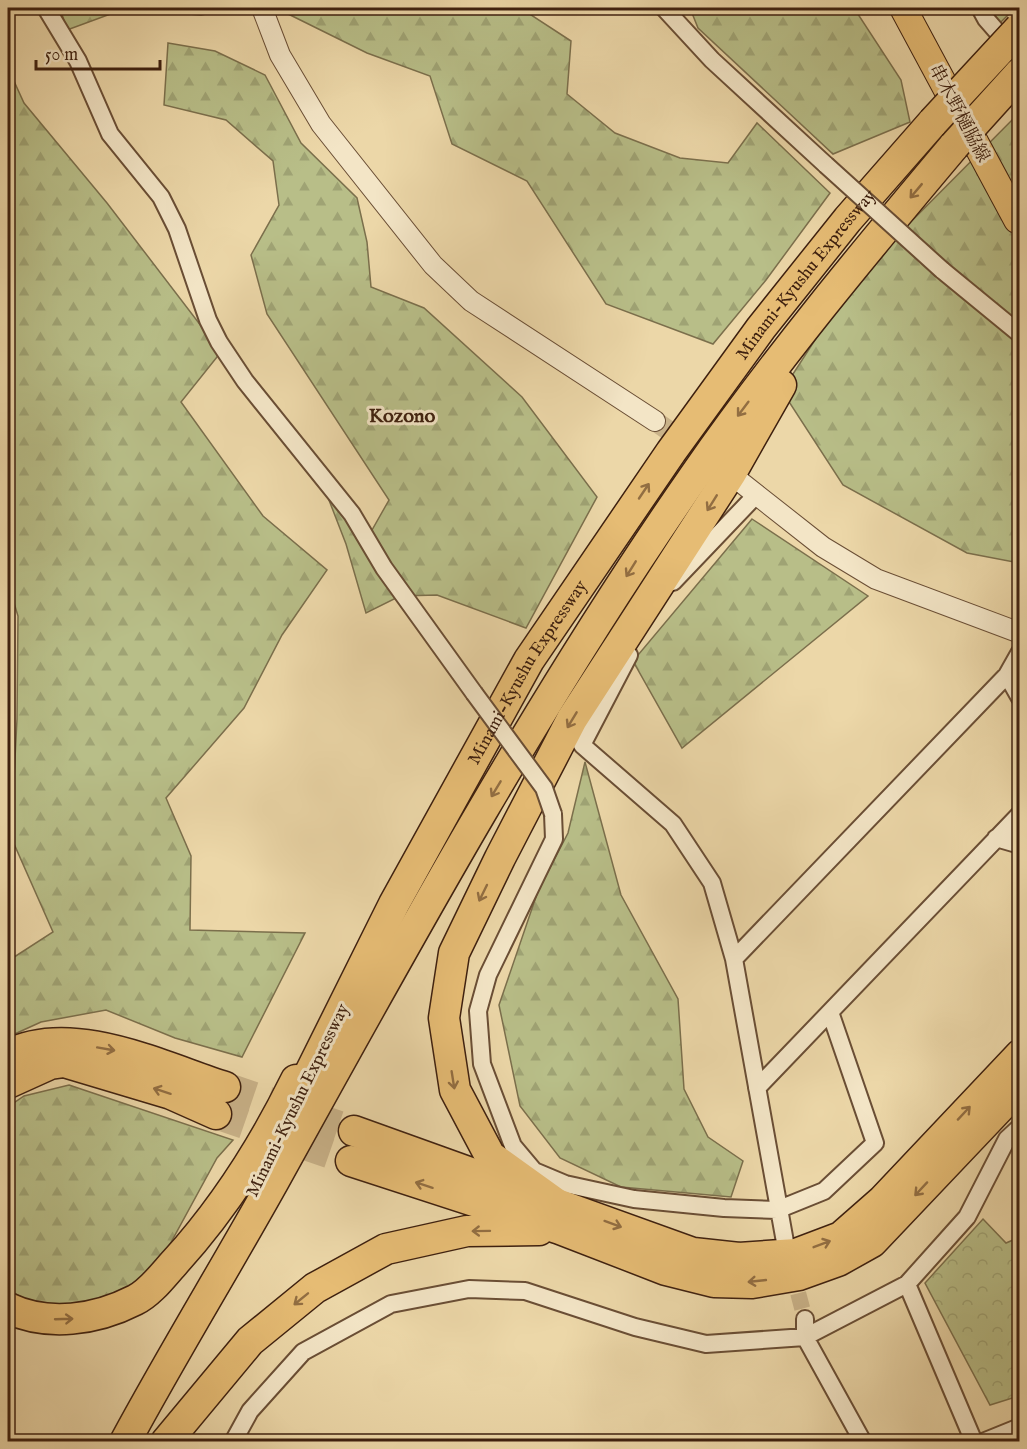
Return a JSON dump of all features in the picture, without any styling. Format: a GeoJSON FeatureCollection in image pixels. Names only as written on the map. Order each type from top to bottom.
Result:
{"type":"FeatureCollection","features":[{"type":"Feature","properties":{"kind":"highway","name":"Minami-Kyushu Expressway"},"geometry":{"type":"LineString","coordinates":[[152,1392],[389,914],[448,802],[529,660],[678,442],[803,274],[933,122],[1020,28]]}},
{"type":"Feature","properties":{"kind":"highway","name":"Minami-Kyushu Expressway"},"geometry":{"type":"LineString","coordinates":[[125,1442],[267,1193],[395,960],[500,782],[633,566],[697,472],[836,288],[954,146],[1020,73]]}},
{"type":"Feature","properties":{"kind":"highway"},"geometry":{"type":"LineString","coordinates":[[559,1217],[490,1156],[455,1090],[444,1018],[454,953],[572,719],[731,473],[836,288]]}},
{"type":"Feature","properties":{"kind":"highway"},"geometry":{"type":"LineString","coordinates":[[8,1308],[23,1316],[49,1319],[86,1318],[137,1300],[168,1270],[211,1222],[243,1176],[277,1120],[372,929],[448,802]]}},
{"type":"Feature","properties":{"kind":"highway"},"geometry":{"type":"LineString","coordinates":[[8,1055],[51,1043],[135,1055],[221,1100],[171,1094],[64,1062],[50,1064],[8,1083]]}},
{"type":"Feature","properties":{"kind":"highway"},"geometry":{"type":"LineString","coordinates":[[351,1161],[693,1253],[739,1258],[796,1254],[841,1237],[866,1215],[1020,1055]]}},
{"type":"Feature","properties":{"kind":"highway"},"geometry":{"type":"LineString","coordinates":[[354,1131],[559,1217],[666,1270],[714,1282],[752,1283],[799,1275],[838,1261],[872,1242],[1020,1086]]}},
{"type":"Feature","properties":{"kind":"highway"},"geometry":{"type":"LineString","coordinates":[[166,1442],[250,1341],[315,1288],[386,1249],[466,1232],[559,1217]]}},
{"type":"Feature","properties":{"kind":"main road","name":"串木野樋脇線"},"geometry":{"type":"LineString","coordinates":[[903,8],[1017,220]]}},
{"type":"Feature","properties":{"kind":"street"},"geometry":{"type":"LineString","coordinates":[[45,8],[78,61],[110,134],[162,197],[177,229],[208,320],[219,342],[245,381],[352,514],[384,568],[544,788],[553,814],[554,839],[488,975],[478,1011],[482,1064],[513,1146],[534,1171],[565,1184],[634,1199],[724,1208],[777,1210],[824,1191],[875,1143],[830,1012]]}},
{"type":"Feature","properties":{"kind":"street"},"geometry":{"type":"LineString","coordinates":[[262,8],[280,55],[321,124],[434,265],[471,301],[655,421]]}},
{"type":"Feature","properties":{"kind":"street"},"geometry":{"type":"LineString","coordinates":[[664,8],[712,60],[826,165],[942,270],[1020,334]]}},
{"type":"Feature","properties":{"kind":"street"},"geometry":{"type":"LineString","coordinates":[[980,8],[986,19],[1020,58]]}},
{"type":"Feature","properties":{"kind":"street"},"geometry":{"type":"LineString","coordinates":[[738,480],[823,547],[876,579],[1020,633]]}},
{"type":"Feature","properties":{"kind":"street"},"geometry":{"type":"LineString","coordinates":[[757,494],[658,598],[582,745],[673,824],[712,883],[734,959],[777,1210],[785,1242]]}},
{"type":"Feature","properties":{"kind":"street"},"geometry":{"type":"LineString","coordinates":[[734,959],[1007,675],[1020,652]]}},
{"type":"Feature","properties":{"kind":"street"},"geometry":{"type":"LineString","coordinates":[[1007,675],[1020,698]]}},
{"type":"Feature","properties":{"kind":"street"},"geometry":{"type":"LineString","coordinates":[[757,1088],[1020,814]]}},
{"type":"Feature","properties":{"kind":"street"},"geometry":{"type":"LineString","coordinates":[[996,838],[1020,845]]}},
{"type":"Feature","properties":{"kind":"street"},"geometry":{"type":"LineString","coordinates":[[233,1442],[250,1411],[303,1352],[391,1304],[469,1289],[525,1291],[635,1327],[706,1344],[805,1337],[907,1284],[967,1217],[1007,1139],[1020,1127]]}},
{"type":"Feature","properties":{"kind":"street"},"geometry":{"type":"LineString","coordinates":[[907,1284],[974,1442]]}},
{"type":"Feature","properties":{"kind":"street"},"geometry":{"type":"LineString","coordinates":[[805,1318],[805,1337],[863,1442]]}},
{"type":"Feature","properties":{"kind":"street"},"geometry":{"type":"LineString","coordinates":[[983,1442],[1020,1427]]}},
{"type":"Feature","properties":{"kind":"green space"},"geometry":{"type":"Polygon","coordinates":[[[60,8],[238,8],[201,15],[124,9],[67,30],[60,8]]]}},
{"type":"Feature","properties":{"kind":"green space"},"geometry":{"type":"Polygon","coordinates":[[[276,8],[525,8],[531,15],[571,41],[567,94],[615,133],[680,158],[728,163],[757,123],[830,193],[766,280],[713,344],[606,304],[527,181],[452,144],[430,76],[367,53],[276,8]]]}},
{"type":"Feature","properties":{"kind":"green space"},"geometry":{"type":"Polygon","coordinates":[[[690,8],[854,8],[901,80],[910,122],[833,154],[698,28],[690,8]]]}},
{"type":"Feature","properties":{"kind":"green space"},"geometry":{"type":"Polygon","coordinates":[[[987,8],[1015,8],[995,28],[987,8]]]}},
{"type":"Feature","properties":{"kind":"green space"},"geometry":{"type":"Polygon","coordinates":[[[168,43],[215,51],[265,75],[301,143],[357,198],[367,242],[371,287],[424,308],[522,397],[597,497],[526,628],[437,595],[400,596],[366,613],[346,544],[315,464],[372,530],[389,500],[267,314],[251,255],[279,205],[273,161],[226,120],[164,105],[168,43]]]}},
{"type":"Feature","properties":{"kind":"green space"},"geometry":{"type":"Polygon","coordinates":[[[8,68],[24,103],[107,203],[221,352],[181,402],[263,516],[327,570],[282,635],[244,708],[166,798],[191,856],[190,930],[305,933],[242,1057],[175,1038],[106,1010],[41,1022],[8,1037],[8,961],[53,932],[11,837],[17,719],[18,616],[8,583],[8,68]]]}},
{"type":"Feature","properties":{"kind":"green space"},"geometry":{"type":"Polygon","coordinates":[[[1019,113],[1019,563],[967,553],[843,485],[782,391],[855,278],[1019,113]]]}},
{"type":"Feature","properties":{"kind":"green space"},"geometry":{"type":"Polygon","coordinates":[[[752,519],[868,596],[682,748],[633,661],[752,519]]]}},
{"type":"Feature","properties":{"kind":"green space"},"geometry":{"type":"Polygon","coordinates":[[[585,762],[621,895],[678,999],[684,1089],[708,1137],[743,1161],[731,1197],[621,1187],[560,1158],[520,1106],[499,1005],[538,891],[568,833],[585,762]]]}},
{"type":"Feature","properties":{"kind":"green space"},"geometry":{"type":"Polygon","coordinates":[[[69,1085],[233,1140],[217,1158],[169,1246],[136,1284],[79,1309],[25,1300],[8,1289],[8,1107],[24,1096],[69,1085]]]}},
{"type":"Feature","properties":{"kind":"green space"},"geometry":{"type":"Polygon","coordinates":[[[983,1219],[1006,1243],[1020,1237],[1019,1396],[990,1405],[925,1283],[983,1219]]]}},
{"type":"Feature","properties":{"kind":"tunnel"},"geometry":{"type":"LineString","coordinates":[[655,421],[716,464]]}},
{"type":"Feature","properties":{"kind":"tunnel"},"geometry":{"type":"LineString","coordinates":[[225,1087],[354,1131]]}},
{"type":"Feature","properties":{"kind":"tunnel"},"geometry":{"type":"LineString","coordinates":[[216,1114],[351,1161]]}},
{"type":"Feature","properties":{"kind":"tunnel"},"geometry":{"type":"LineString","coordinates":[[792,1270],[805,1319]]}},
{"type":"Feature","properties":{"kind":"district","name":"Kozono"},"geometry":{"type":"Point","coordinates":[402,415]}}]}
